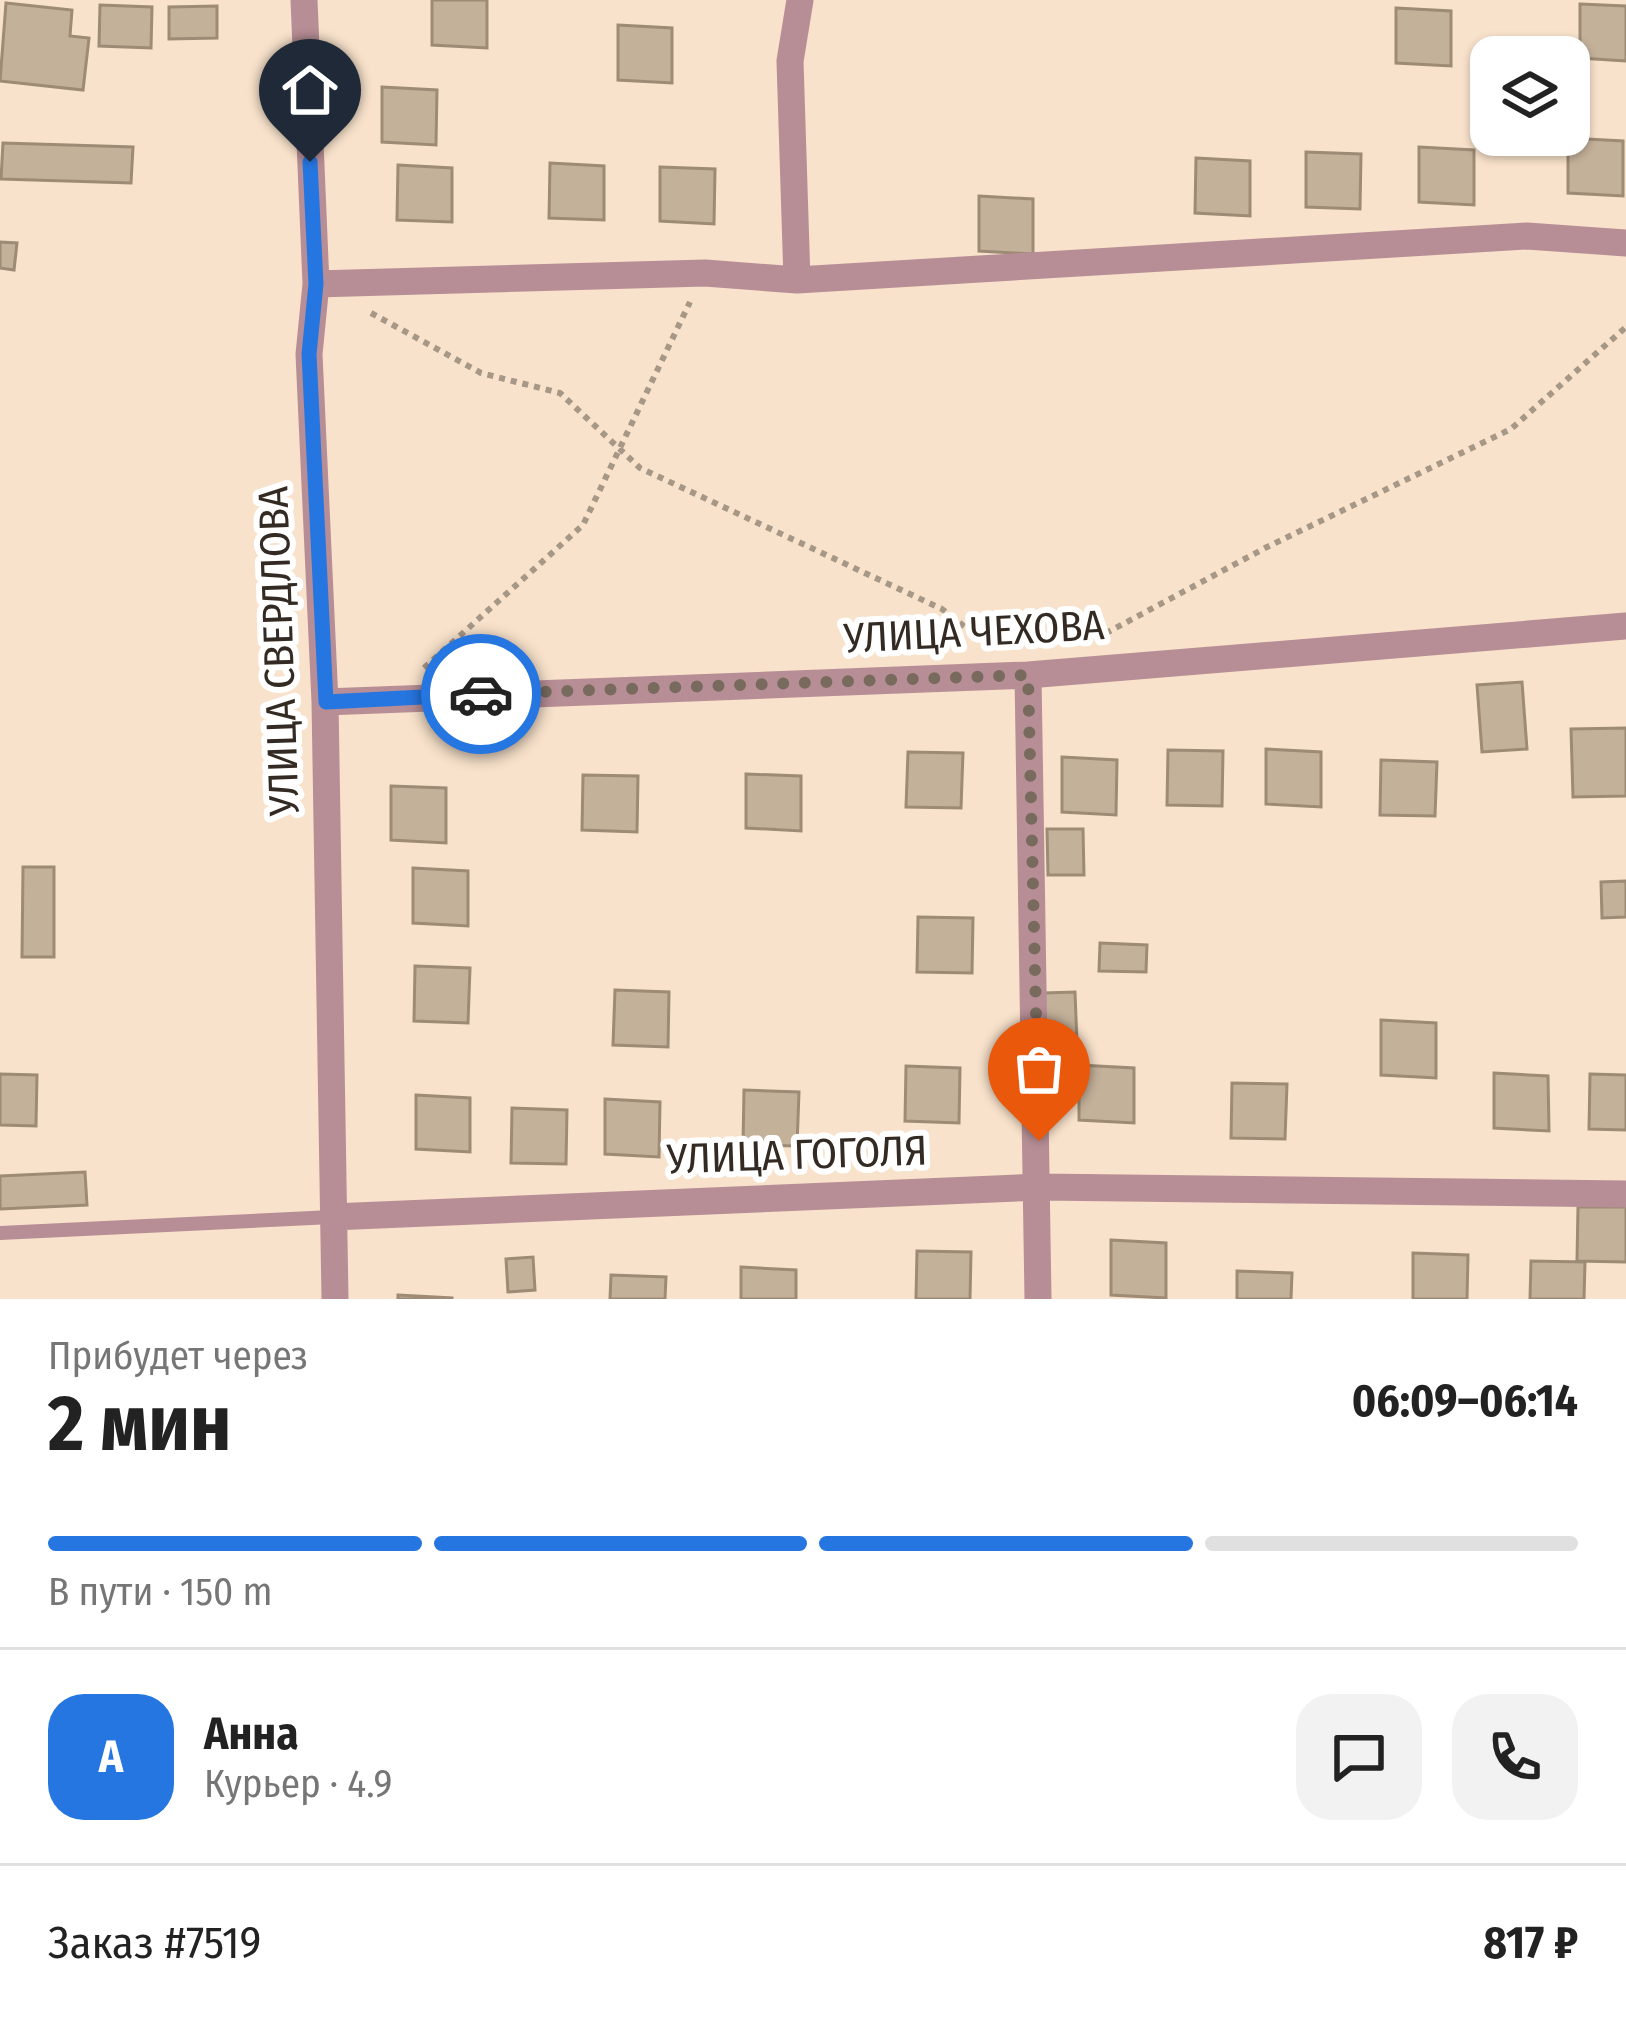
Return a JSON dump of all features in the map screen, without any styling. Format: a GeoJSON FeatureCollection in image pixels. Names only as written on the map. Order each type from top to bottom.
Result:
{"type":"FeatureCollection","features":[{"type":"Feature","properties":{"kind":"street","name":"УЛИЦА СВЕРДЛОВА"},"geometry":{"type":"LineString","coordinates":[[304,0],[316,284],[309,354],[326,702],[335,1299]]}},
{"type":"Feature","properties":{"kind":"street"},"geometry":{"type":"LineString","coordinates":[[797,280],[790,62],[800,0]]}},
{"type":"Feature","properties":{"kind":"street"},"geometry":{"type":"LineString","coordinates":[[316,284],[705,273],[797,280],[1527,236],[1626,243]]}},
{"type":"Feature","properties":{"kind":"street","name":"УЛИЦА ЧЕХОВА"},"geometry":{"type":"LineString","coordinates":[[326,702],[1028,675],[1626,626]]}},
{"type":"Feature","properties":{"kind":"street"},"geometry":{"type":"LineString","coordinates":[[1028,675],[1040,1187],[1038,1299]]}},
{"type":"Feature","properties":{"kind":"street","name":"УЛИЦА ГОГОЛЯ"},"geometry":{"type":"LineString","coordinates":[[332,1217],[1040,1187],[1626,1194]]}},
{"type":"Feature","properties":{"kind":"lane"},"geometry":{"type":"LineString","coordinates":[[0,1233],[332,1217]]}},
{"type":"Feature","properties":{"kind":"path"},"geometry":{"type":"LineString","coordinates":[[390,698],[583,525],[705,273]]}},
{"type":"Feature","properties":{"kind":"path"},"geometry":{"type":"LineString","coordinates":[[316,284],[481,373],[560,393],[640,468],[942,609],[1028,675]]}},
{"type":"Feature","properties":{"kind":"path"},"geometry":{"type":"LineString","coordinates":[[1088,643],[1267,547],[1511,429],[1626,327]]}},
{"type":"Feature","properties":{"kind":"building"},"geometry":{"type":"Polygon","coordinates":[[[432,0],[487,0],[487,48],[432,45],[432,0]]]}},
{"type":"Feature","properties":{"kind":"building"},"geometry":{"type":"Polygon","coordinates":[[[6,3],[72,10],[70,36],[89,38],[83,90],[0,81],[6,3]]]}},
{"type":"Feature","properties":{"kind":"building"},"geometry":{"type":"Polygon","coordinates":[[[1580,4],[1626,6],[1626,61],[1590,59],[1590,36],[1580,36],[1580,4]]]}},
{"type":"Feature","properties":{"kind":"building"},"geometry":{"type":"Polygon","coordinates":[[[100,5],[152,7],[151,48],[99,46],[100,5]]]}},
{"type":"Feature","properties":{"kind":"building"},"geometry":{"type":"Polygon","coordinates":[[[217,6],[217,38],[169,39],[169,7],[217,6]]]}},
{"type":"Feature","properties":{"kind":"building"},"geometry":{"type":"Polygon","coordinates":[[[1396,8],[1451,11],[1451,66],[1396,63],[1396,8]]]}},
{"type":"Feature","properties":{"kind":"building"},"geometry":{"type":"Polygon","coordinates":[[[618,25],[672,28],[672,83],[618,80],[618,25]]]}},
{"type":"Feature","properties":{"kind":"building"},"geometry":{"type":"Polygon","coordinates":[[[382,87],[437,90],[436,145],[382,142],[382,87]]]}},
{"type":"Feature","properties":{"kind":"building"},"geometry":{"type":"Polygon","coordinates":[[[1590,139],[1623,141],[1623,196],[1568,193],[1568,156],[1590,156],[1590,139]]]}},
{"type":"Feature","properties":{"kind":"building"},"geometry":{"type":"Polygon","coordinates":[[[3,143],[133,147],[131,183],[1,179],[3,143]]]}},
{"type":"Feature","properties":{"kind":"building"},"geometry":{"type":"Polygon","coordinates":[[[1419,147],[1470,150],[1474,205],[1419,202],[1419,147]]]}},
{"type":"Feature","properties":{"kind":"building"},"geometry":{"type":"Polygon","coordinates":[[[1306,152],[1361,154],[1360,209],[1306,207],[1306,152]]]}},
{"type":"Feature","properties":{"kind":"building"},"geometry":{"type":"Polygon","coordinates":[[[1196,158],[1250,161],[1250,216],[1195,213],[1196,158]]]}},
{"type":"Feature","properties":{"kind":"building"},"geometry":{"type":"Polygon","coordinates":[[[550,163],[604,166],[604,220],[549,218],[550,163]]]}},
{"type":"Feature","properties":{"kind":"building"},"geometry":{"type":"Polygon","coordinates":[[[398,165],[452,168],[452,222],[397,220],[398,165]]]}},
{"type":"Feature","properties":{"kind":"building"},"geometry":{"type":"Polygon","coordinates":[[[660,167],[715,169],[714,224],[660,221],[660,167]]]}},
{"type":"Feature","properties":{"kind":"building"},"geometry":{"type":"Polygon","coordinates":[[[979,196],[1033,199],[1033,254],[979,251],[979,196]]]}},
{"type":"Feature","properties":{"kind":"building"},"geometry":{"type":"Polygon","coordinates":[[[0,242],[17,243],[14,270],[0,268],[0,242]]]}},
{"type":"Feature","properties":{"kind":"building"},"geometry":{"type":"Polygon","coordinates":[[[1522,682],[1527,749],[1482,752],[1477,685],[1522,682]]]}},
{"type":"Feature","properties":{"kind":"building"},"geometry":{"type":"Polygon","coordinates":[[[1626,728],[1626,796],[1573,797],[1571,729],[1626,728]]]}},
{"type":"Feature","properties":{"kind":"building"},"geometry":{"type":"Polygon","coordinates":[[[1266,749],[1321,752],[1321,807],[1266,804],[1266,749]]]}},
{"type":"Feature","properties":{"kind":"building"},"geometry":{"type":"Polygon","coordinates":[[[1168,750],[1223,751],[1222,806],[1167,805],[1168,750]]]}},
{"type":"Feature","properties":{"kind":"building"},"geometry":{"type":"Polygon","coordinates":[[[908,752],[963,753],[961,808],[906,807],[908,752]]]}},
{"type":"Feature","properties":{"kind":"building"},"geometry":{"type":"Polygon","coordinates":[[[1062,757],[1117,760],[1116,815],[1062,812],[1062,757]]]}},
{"type":"Feature","properties":{"kind":"building"},"geometry":{"type":"Polygon","coordinates":[[[1381,760],[1437,762],[1435,816],[1380,815],[1381,760]]]}},
{"type":"Feature","properties":{"kind":"building"},"geometry":{"type":"Polygon","coordinates":[[[746,774],[801,776],[801,831],[746,828],[746,774]]]}},
{"type":"Feature","properties":{"kind":"building"},"geometry":{"type":"Polygon","coordinates":[[[583,775],[638,776],[637,832],[582,830],[583,775]]]}},
{"type":"Feature","properties":{"kind":"building"},"geometry":{"type":"Polygon","coordinates":[[[391,786],[446,788],[446,843],[391,840],[391,786]]]}},
{"type":"Feature","properties":{"kind":"building"},"geometry":{"type":"Polygon","coordinates":[[[1047,829],[1083,829],[1084,875],[1048,875],[1047,829]]]}},
{"type":"Feature","properties":{"kind":"building"},"geometry":{"type":"Polygon","coordinates":[[[23,867],[54,867],[54,957],[22,957],[23,867]]]}},
{"type":"Feature","properties":{"kind":"building"},"geometry":{"type":"Polygon","coordinates":[[[413,868],[468,871],[468,926],[413,923],[413,868]]]}},
{"type":"Feature","properties":{"kind":"building"},"geometry":{"type":"Polygon","coordinates":[[[1626,881],[1626,917],[1602,918],[1601,882],[1626,881]]]}},
{"type":"Feature","properties":{"kind":"building"},"geometry":{"type":"Polygon","coordinates":[[[918,917],[973,918],[972,973],[917,972],[918,917]]]}},
{"type":"Feature","properties":{"kind":"building"},"geometry":{"type":"Polygon","coordinates":[[[1100,943],[1147,945],[1146,972],[1099,971],[1100,943]]]}},
{"type":"Feature","properties":{"kind":"building"},"geometry":{"type":"Polygon","coordinates":[[[415,966],[470,968],[468,1023],[414,1021],[415,966]]]}},
{"type":"Feature","properties":{"kind":"building"},"geometry":{"type":"Polygon","coordinates":[[[615,990],[669,992],[668,1047],[613,1045],[615,990]]]}},
{"type":"Feature","properties":{"kind":"building"},"geometry":{"type":"Polygon","coordinates":[[[1075,992],[1077,1043],[1045,1044],[1044,993],[1075,992]]]}},
{"type":"Feature","properties":{"kind":"building"},"geometry":{"type":"Polygon","coordinates":[[[1381,1020],[1436,1023],[1436,1078],[1381,1075],[1381,1020]]]}},
{"type":"Feature","properties":{"kind":"building"},"geometry":{"type":"Polygon","coordinates":[[[1079,1065],[1134,1068],[1134,1123],[1079,1120],[1079,1065]]]}},
{"type":"Feature","properties":{"kind":"building"},"geometry":{"type":"Polygon","coordinates":[[[906,1066],[960,1068],[959,1123],[905,1121],[906,1066]]]}},
{"type":"Feature","properties":{"kind":"building"},"geometry":{"type":"Polygon","coordinates":[[[1494,1073],[1548,1076],[1549,1131],[1494,1128],[1494,1073]]]}},
{"type":"Feature","properties":{"kind":"building"},"geometry":{"type":"Polygon","coordinates":[[[0,1074],[37,1075],[36,1126],[0,1125],[0,1074]]]}},
{"type":"Feature","properties":{"kind":"building"},"geometry":{"type":"Polygon","coordinates":[[[1590,1074],[1626,1075],[1626,1130],[1589,1129],[1590,1074]]]}},
{"type":"Feature","properties":{"kind":"building"},"geometry":{"type":"Polygon","coordinates":[[[1232,1083],[1287,1084],[1285,1139],[1231,1138],[1232,1083]]]}},
{"type":"Feature","properties":{"kind":"building"},"geometry":{"type":"Polygon","coordinates":[[[744,1090],[799,1092],[797,1146],[743,1145],[744,1090]]]}},
{"type":"Feature","properties":{"kind":"building"},"geometry":{"type":"Polygon","coordinates":[[[416,1095],[470,1098],[470,1152],[416,1149],[416,1095]]]}},
{"type":"Feature","properties":{"kind":"building"},"geometry":{"type":"Polygon","coordinates":[[[605,1099],[660,1102],[659,1157],[605,1154],[605,1099]]]}},
{"type":"Feature","properties":{"kind":"building"},"geometry":{"type":"Polygon","coordinates":[[[512,1108],[567,1110],[566,1164],[511,1163],[512,1108]]]}},
{"type":"Feature","properties":{"kind":"building"},"geometry":{"type":"Polygon","coordinates":[[[85,1172],[87,1205],[0,1209],[0,1176],[85,1172]]]}},
{"type":"Feature","properties":{"kind":"building"},"geometry":{"type":"Polygon","coordinates":[[[1578,1207],[1626,1207],[1626,1262],[1577,1261],[1578,1207]]]}},
{"type":"Feature","properties":{"kind":"building"},"geometry":{"type":"Polygon","coordinates":[[[1111,1240],[1166,1243],[1166,1298],[1111,1295],[1111,1240]]]}},
{"type":"Feature","properties":{"kind":"building"},"geometry":{"type":"Polygon","coordinates":[[[917,1251],[971,1252],[970,1299],[916,1299],[917,1251]]]}},
{"type":"Feature","properties":{"kind":"building"},"geometry":{"type":"Polygon","coordinates":[[[1413,1253],[1468,1255],[1467,1299],[1413,1299],[1413,1253]]]}},
{"type":"Feature","properties":{"kind":"building"},"geometry":{"type":"Polygon","coordinates":[[[533,1257],[535,1290],[508,1292],[506,1259],[533,1257]]]}},
{"type":"Feature","properties":{"kind":"building"},"geometry":{"type":"Polygon","coordinates":[[[1531,1261],[1585,1262],[1584,1299],[1530,1299],[1531,1261]]]}},
{"type":"Feature","properties":{"kind":"building"},"geometry":{"type":"Polygon","coordinates":[[[741,1267],[796,1270],[796,1299],[741,1299],[741,1267]]]}},
{"type":"Feature","properties":{"kind":"building"},"geometry":{"type":"Polygon","coordinates":[[[1237,1271],[1292,1273],[1291,1299],[1237,1299],[1237,1271]]]}},
{"type":"Feature","properties":{"kind":"building"},"geometry":{"type":"Polygon","coordinates":[[[611,1275],[666,1277],[665,1299],[610,1299],[611,1275]]]}},
{"type":"Feature","properties":{"kind":"building"},"geometry":{"type":"Polygon","coordinates":[[[398,1295],[452,1298],[452,1299],[398,1299],[398,1295]]]}},
{"type":"Feature","properties":{"kind":"way so far"},"geometry":{"type":"LineString","coordinates":[[481,694],[1028,675],[1039,1141]]}},
{"type":"Feature","properties":{"kind":"route"},"geometry":{"type":"LineString","coordinates":[[310,162],[316,284],[309,354],[326,702],[481,694]]}}]}
